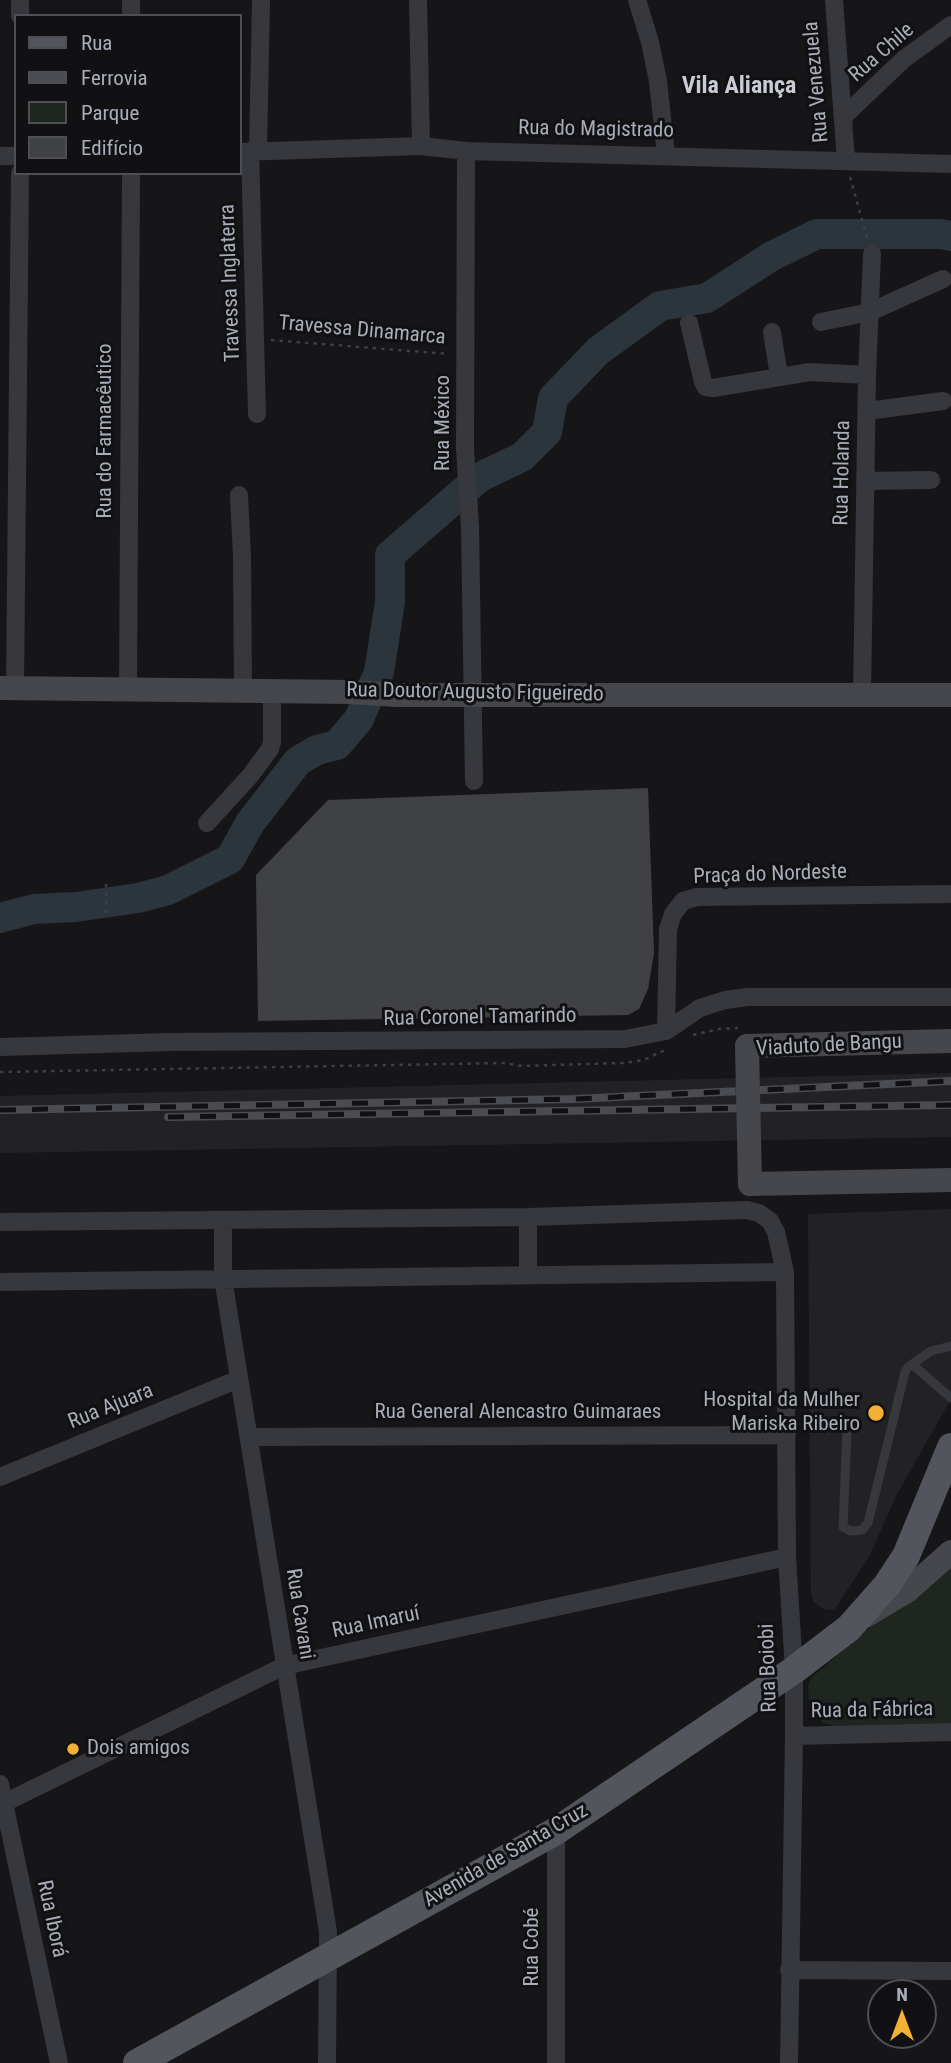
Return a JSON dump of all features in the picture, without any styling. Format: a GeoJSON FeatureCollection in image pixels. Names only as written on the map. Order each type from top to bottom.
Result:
{"type":"FeatureCollection","features":[{"type":"Feature","properties":{"kind":"main road","name":"Avenida de Santa Cruz"},"geometry":{"type":"LineString","coordinates":[[137,2063],[556,1831],[794,1671],[857,1620],[887,1585],[906,1556],[951,1447]]}},
{"type":"Feature","properties":{"kind":"street","name":"Travessa Inglaterra"},"geometry":{"type":"LineString","coordinates":[[257,414],[249,151],[261,0]]}},
{"type":"Feature","properties":{"kind":"street"},"geometry":{"type":"LineString","coordinates":[[418,0],[421,146]]}},
{"type":"Feature","properties":{"kind":"street"},"geometry":{"type":"LineString","coordinates":[[637,0],[653,55],[666,155]]}},
{"type":"Feature","properties":{"kind":"street","name":"Rua Venezuela"},"geometry":{"type":"LineString","coordinates":[[834,0],[846,160]]}},
{"type":"Feature","properties":{"kind":"street","name":"Rua Chile"},"geometry":{"type":"LineString","coordinates":[[844,116],[905,59],[951,25]]}},
{"type":"Feature","properties":{"kind":"street","name":"Rua do Magistrado"},"geometry":{"type":"LineString","coordinates":[[249,151],[421,146],[466,150],[951,164]]}},
{"type":"Feature","properties":{"kind":"street","name":"Rua México"},"geometry":{"type":"LineString","coordinates":[[466,150],[465,449],[470,527],[474,781]]}},
{"type":"Feature","properties":{"kind":"street"},"geometry":{"type":"LineString","coordinates":[[8,688],[20,175]]}},
{"type":"Feature","properties":{"kind":"street","name":"Rua do Farmacêutico"},"geometry":{"type":"LineString","coordinates":[[128,689],[131,175]]}},
{"type":"Feature","properties":{"kind":"street","name":"Rua Holanda"},"geometry":{"type":"LineString","coordinates":[[862,694],[867,375],[872,254]]}},
{"type":"Feature","properties":{"kind":"street"},"geometry":{"type":"LineString","coordinates":[[821,322],[870,312],[943,279]]}},
{"type":"Feature","properties":{"kind":"street"},"geometry":{"type":"LineString","coordinates":[[690,323],[706,387],[810,372],[867,375]]}},
{"type":"Feature","properties":{"kind":"street"},"geometry":{"type":"LineString","coordinates":[[772,332],[779,376]]}},
{"type":"Feature","properties":{"kind":"street"},"geometry":{"type":"LineString","coordinates":[[867,411],[943,401]]}},
{"type":"Feature","properties":{"kind":"street"},"geometry":{"type":"LineString","coordinates":[[865,481],[931,480]]}},
{"type":"Feature","properties":{"kind":"street"},"geometry":{"type":"LineString","coordinates":[[239,495],[243,690]]}},
{"type":"Feature","properties":{"kind":"street","name":"Rua Doutor Augusto Figueiredo"},"geometry":{"type":"LineString","coordinates":[[8,688],[243,690],[397,695],[951,695]]}},
{"type":"Feature","properties":{"kind":"street"},"geometry":{"type":"LineString","coordinates":[[206,823],[250,776],[270,749],[272,691]]}},
{"type":"Feature","properties":{"kind":"street","name":"Praça do Nordeste"},"geometry":{"type":"LineString","coordinates":[[666,1031],[668,929],[673,914],[683,901],[697,897],[951,894]]}},
{"type":"Feature","properties":{"kind":"street","name":"Rua Coronel Tamarindo"},"geometry":{"type":"LineString","coordinates":[[0,1047],[170,1042],[625,1039],[666,1031],[700,1009],[724,1000],[951,998]]}},
{"type":"Feature","properties":{"kind":"street","name":"Viaduto de Bangu"},"geometry":{"type":"LineString","coordinates":[[951,1041],[747,1046],[750,1184],[951,1180]]}},
{"type":"Feature","properties":{"kind":"street","name":"Rua Boiobi"},"geometry":{"type":"LineString","coordinates":[[0,1222],[528,1217],[747,1210],[759,1213],[770,1221],[776,1232],[785,1272],[787,1557],[794,1671],[789,2063]]}},
{"type":"Feature","properties":{"kind":"street"},"geometry":{"type":"LineString","coordinates":[[528,1217],[528,1275]]}},
{"type":"Feature","properties":{"kind":"street","name":"Rua Cavani"},"geometry":{"type":"LineString","coordinates":[[223,1220],[223,1278],[328,1932],[330,1956],[327,2063]]}},
{"type":"Feature","properties":{"kind":"street"},"geometry":{"type":"LineString","coordinates":[[0,1282],[785,1272]]}},
{"type":"Feature","properties":{"kind":"street","name":"Rua Ajuara"},"geometry":{"type":"LineString","coordinates":[[0,1477],[239,1379]]}},
{"type":"Feature","properties":{"kind":"street","name":"Rua General Alencastro Guimaraes"},"geometry":{"type":"LineString","coordinates":[[250,1437],[787,1435]]}},
{"type":"Feature","properties":{"kind":"street","name":"Avenida de Santa Cruz"},"geometry":{"type":"LineString","coordinates":[[857,1620],[906,1591],[951,1552]]}},
{"type":"Feature","properties":{"kind":"street","name":"Rua Imaruí"},"geometry":{"type":"LineString","coordinates":[[2,1805],[284,1666],[787,1557]]}},
{"type":"Feature","properties":{"kind":"street","name":"Rua da Fábrica"},"geometry":{"type":"LineString","coordinates":[[794,1736],[951,1732]]}},
{"type":"Feature","properties":{"kind":"street","name":"Rua Iborá"},"geometry":{"type":"LineString","coordinates":[[0,1784],[2,1805],[59,2063]]}},
{"type":"Feature","properties":{"kind":"street","name":"Rua Cobé"},"geometry":{"type":"LineString","coordinates":[[556,1831],[556,2063]]}},
{"type":"Feature","properties":{"kind":"street"},"geometry":{"type":"LineString","coordinates":[[789,1970],[951,1972]]}},
{"type":"Feature","properties":{"kind":"lane"},"geometry":{"type":"LineString","coordinates":[[847,1430],[843,1527],[851,1531],[862,1530],[868,1523],[905,1372],[908,1367],[931,1352],[951,1346]]}},
{"type":"Feature","properties":{"kind":"lane"},"geometry":{"type":"LineString","coordinates":[[913,1365],[951,1398]]}},
{"type":"Feature","properties":{"kind":"path"},"geometry":{"type":"LineString","coordinates":[[846,160],[872,254]]}},
{"type":"Feature","properties":{"kind":"path","name":"Travessa Dinamarca"},"geometry":{"type":"LineString","coordinates":[[256,339],[467,355]]}},
{"type":"Feature","properties":{"kind":"path"},"geometry":{"type":"LineString","coordinates":[[106,884],[106,915]]}},
{"type":"Feature","properties":{"kind":"shaded area"},"geometry":{"type":"Polygon","coordinates":[[[951,1073],[951,1137],[0,1153],[0,1096],[951,1073]]]}},
{"type":"Feature","properties":{"kind":"shaded area","name":"Hospital da Mulher Mariska Ribeiro"},"geometry":{"type":"Polygon","coordinates":[[[951,1209],[951,1399],[896,1496],[870,1555],[835,1609],[826,1610],[813,1602],[811,1593],[808,1214],[951,1209]]]}},
{"type":"Feature","properties":{"kind":"green space"},"geometry":{"type":"Polygon","coordinates":[[[951,1558],[951,1723],[838,1727],[823,1723],[809,1705],[808,1685],[811,1678],[951,1558]]]}},
{"type":"Feature","properties":{"kind":"building"},"geometry":{"type":"Polygon","coordinates":[[[648,788],[654,953],[648,989],[639,1009],[628,1015],[258,1021],[256,875],[328,800],[648,788]]]}},
{"type":"Feature","properties":{"kind":"waterway"},"geometry":{"type":"LineString","coordinates":[[0,918],[34,909],[76,907],[138,898],[168,890],[230,859],[250,823],[298,761],[317,750],[337,745],[359,719],[379,672],[390,602],[390,555],[480,477],[522,457],[547,432],[553,398],[598,351],[660,306],[707,298],[772,256],[817,234],[951,236]]}},
{"type":"Feature","properties":{"kind":"railway"},"geometry":{"type":"LineString","coordinates":[[0,1110],[574,1099],[951,1081]]}},
{"type":"Feature","properties":{"kind":"railway"},"geometry":{"type":"LineString","coordinates":[[168,1117],[951,1105]]}},
{"type":"Feature","properties":{"kind":"place","name":"Hospital da Mulher Mariska Ribeiro"},"geometry":{"type":"Point","coordinates":[876,1413]}},
{"type":"Feature","properties":{"kind":"place","name":"Dois amigos"},"geometry":{"type":"Point","coordinates":[73,1749]}},
{"type":"Feature","properties":{"kind":"district","name":"Vila Aliança"},"geometry":{"type":"Point","coordinates":[739,87]}}]}
